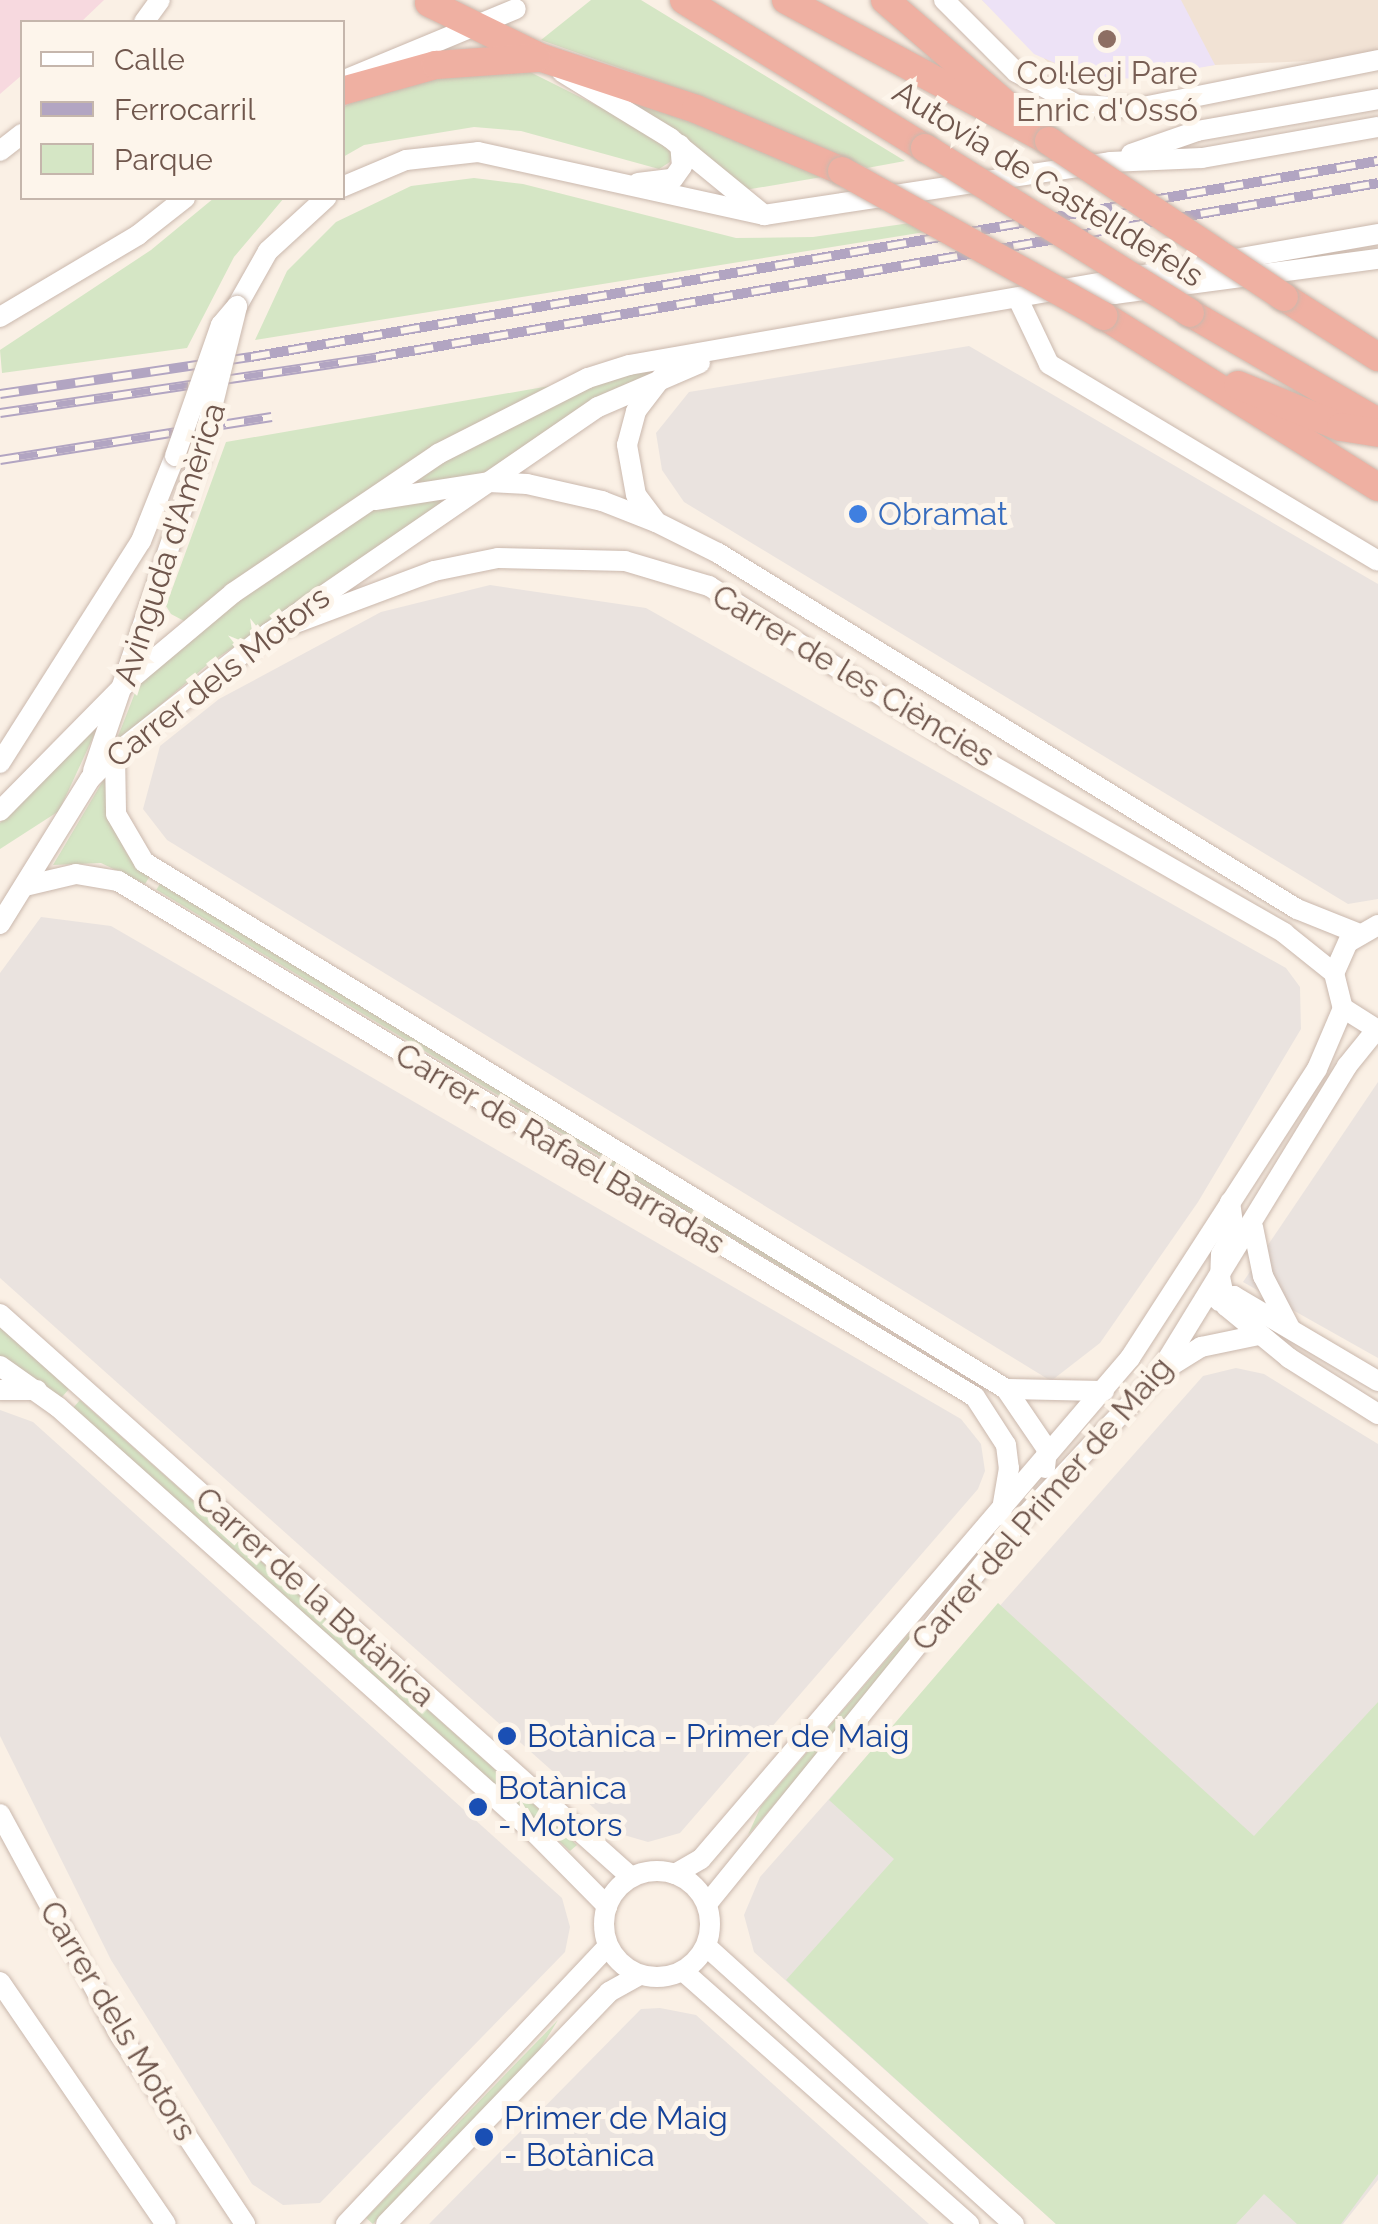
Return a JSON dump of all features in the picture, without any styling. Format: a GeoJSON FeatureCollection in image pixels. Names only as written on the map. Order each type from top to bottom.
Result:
{"type":"FeatureCollection","features":[{"type":"Feature","properties":{"kind":"highway","name":"Autovia de Castelldefels"},"geometry":{"type":"LineString","coordinates":[[684,0],[1190,313],[1378,422]]}},
{"type":"Feature","properties":{"kind":"highway","name":"Autovia de Castelldefels"},"geometry":{"type":"LineString","coordinates":[[786,0],[1049,142],[1378,357]]}},
{"type":"Feature","properties":{"kind":"highway"},"geometry":{"type":"LineString","coordinates":[[885,0],[1049,142]]}},
{"type":"Feature","properties":{"kind":"highway"},"geometry":{"type":"LineString","coordinates":[[425,2],[542,58],[696,108],[842,171],[1104,316],[1259,396],[1341,427],[1378,433]]}},
{"type":"Feature","properties":{"kind":"highway"},"geometry":{"type":"LineString","coordinates":[[345,90],[436,65],[542,58]]}},
{"type":"Feature","properties":{"kind":"highway"},"geometry":{"type":"LineString","coordinates":[[1104,316],[1162,358],[1378,487]]}},
{"type":"Feature","properties":{"kind":"street"},"geometry":{"type":"LineString","coordinates":[[944,0],[1016,72],[1077,105],[1138,108],[1378,60]]}},
{"type":"Feature","properties":{"kind":"street"},"geometry":{"type":"LineString","coordinates":[[425,2],[458,12],[523,4]]}},
{"type":"Feature","properties":{"kind":"street"},"geometry":{"type":"LineString","coordinates":[[345,81],[523,4]]}},
{"type":"Feature","properties":{"kind":"street"},"geometry":{"type":"LineString","coordinates":[[542,58],[680,145],[764,215]]}},
{"type":"Feature","properties":{"kind":"street"},"geometry":{"type":"LineString","coordinates":[[345,186],[406,160],[478,152],[764,215],[1110,162],[1202,158],[1370,128],[1368,101],[1336,70]]}},
{"type":"Feature","properties":{"kind":"street"},"geometry":{"type":"LineString","coordinates":[[1110,162],[1197,130],[1368,101]]}},
{"type":"Feature","properties":{"kind":"street"},"geometry":{"type":"LineString","coordinates":[[0,151],[20,136]]}},
{"type":"Feature","properties":{"kind":"street"},"geometry":{"type":"LineString","coordinates":[[611,182],[673,179],[682,166],[680,145]]}},
{"type":"Feature","properties":{"kind":"street"},"geometry":{"type":"LineString","coordinates":[[0,317],[138,235],[182,200]]}},
{"type":"Feature","properties":{"kind":"street","name":"Avinguda d'Amèrica"},"geometry":{"type":"LineString","coordinates":[[0,762],[141,541],[220,325],[237,306],[268,250],[324,200]]}},
{"type":"Feature","properties":{"kind":"street"},"geometry":{"type":"LineString","coordinates":[[749,347],[1019,301],[1110,278],[1378,234]]}},
{"type":"Feature","properties":{"kind":"street"},"geometry":{"type":"LineString","coordinates":[[1086,287],[1114,294],[1378,258]]}},
{"type":"Feature","properties":{"kind":"street"},"geometry":{"type":"LineString","coordinates":[[1019,301],[1050,364],[1378,560]]}},
{"type":"Feature","properties":{"kind":"street","name":"Avinguda d'Amèrica"},"geometry":{"type":"LineString","coordinates":[[90,778],[126,682],[200,456],[237,306]]}},
{"type":"Feature","properties":{"kind":"street","name":"Carrer dels Motors"},"geometry":{"type":"LineString","coordinates":[[0,924],[90,778],[269,632],[598,406],[664,375],[749,347]]}},
{"type":"Feature","properties":{"kind":"street","name":"Carrer dels Motors"},"geometry":{"type":"LineString","coordinates":[[0,811],[126,682],[354,507],[438,454],[588,378],[749,347]]}},
{"type":"Feature","properties":{"kind":"street"},"geometry":{"type":"LineString","coordinates":[[656,522],[636,495],[627,445],[636,411],[664,375]]}},
{"type":"Feature","properties":{"kind":"street","name":"Carrer dels Motors"},"geometry":{"type":"LineString","coordinates":[[354,507],[488,482]]}},
{"type":"Feature","properties":{"kind":"street","name":"Carrer de les Ciències"},"geometry":{"type":"LineString","coordinates":[[488,482],[563,490],[656,522],[718,553],[1297,910],[1357,933]]}},
{"type":"Feature","properties":{"kind":"street","name":"Carrer de les Ciències"},"geometry":{"type":"LineString","coordinates":[[269,632],[434,571],[498,558],[562,554],[656,569],[710,586],[979,758],[1284,933],[1334,973]]}},
{"type":"Feature","properties":{"kind":"street","name":"Carrer dels Motors"},"geometry":{"type":"LineString","coordinates":[[148,617],[178,641]]}},
{"type":"Feature","properties":{"kind":"street","name":"Carrer de Rafael Barradas"},"geometry":{"type":"LineString","coordinates":[[115,754],[116,814],[144,862],[1006,1389],[1032,1420],[1047,1459]]}},
{"type":"Feature","properties":{"kind":"street","name":"Carrer de Rafael Barradas"},"geometry":{"type":"LineString","coordinates":[[25,886],[76,874],[118,881],[974,1397],[1006,1445],[1010,1468],[1005,1524]]}},
{"type":"Feature","properties":{"kind":"street"},"geometry":{"type":"LineString","coordinates":[[1377,1030],[1342,1008],[1334,973],[1357,933],[1378,925]]}},
{"type":"Feature","properties":{"kind":"street","name":"Carrer del Primer de Maig"},"geometry":{"type":"LineString","coordinates":[[707,1904],[1005,1524],[1047,1459],[1138,1348],[1317,1069],[1342,1008]]}},
{"type":"Feature","properties":{"kind":"street","name":"Carrer del Primer de Maig"},"geometry":{"type":"LineString","coordinates":[[675,1874],[701,1860],[1005,1524],[1159,1373],[1253,1227],[1347,1066],[1377,1030]]}},
{"type":"Feature","properties":{"kind":"street"},"geometry":{"type":"LineString","coordinates":[[1230,1202],[1234,1230],[1222,1254],[1220,1277],[1225,1299],[1259,1335],[1378,1414]]}},
{"type":"Feature","properties":{"kind":"street"},"geometry":{"type":"LineString","coordinates":[[1253,1227],[1263,1276],[1291,1330]]}},
{"type":"Feature","properties":{"kind":"street"},"geometry":{"type":"LineString","coordinates":[[1138,1348],[1164,1343],[1202,1306],[1234,1296],[1378,1381]]}},
{"type":"Feature","properties":{"kind":"street","name":"Carrer de la Botànica"},"geometry":{"type":"LineString","coordinates":[[0,1314],[632,1877]]}},
{"type":"Feature","properties":{"kind":"street"},"geometry":{"type":"LineString","coordinates":[[1159,1373],[1200,1347],[1259,1335]]}},
{"type":"Feature","properties":{"kind":"street","name":"Carrer de la Botànica"},"geometry":{"type":"LineString","coordinates":[[0,1366],[37,1390],[535,1833],[607,1906]]}},
{"type":"Feature","properties":{"kind":"street","name":"Carrer de Rafael Barradas"},"geometry":{"type":"LineString","coordinates":[[1006,1389],[1104,1392]]}},
{"type":"Feature","properties":{"kind":"street"},"geometry":{"type":"LineString","coordinates":[[0,1390],[37,1390]]}},
{"type":"Feature","properties":{"kind":"street","name":"Carrer dels Motors"},"geometry":{"type":"LineString","coordinates":[[0,1814],[120,2036],[250,2223]]}},
{"type":"Feature","properties":{"kind":"street"},"geometry":{"type":"LineString","coordinates":[[345,2221],[608,1946],[607,1906],[632,1877],[675,1874],[707,1904],[706,1946],[683,1972],[640,1975],[610,1992],[386,2224]]}},
{"type":"Feature","properties":{"kind":"street"},"geometry":{"type":"LineString","coordinates":[[608,1946],[640,1975]]}},
{"type":"Feature","properties":{"kind":"street"},"geometry":{"type":"LineString","coordinates":[[706,1946],[1014,2224]]}},
{"type":"Feature","properties":{"kind":"street"},"geometry":{"type":"LineString","coordinates":[[683,1972],[969,2224]]}},
{"type":"Feature","properties":{"kind":"street"},"geometry":{"type":"LineString","coordinates":[[0,1982],[166,2224]]}},
{"type":"Feature","properties":{"kind":"shaded area"},"geometry":{"type":"Polygon","coordinates":[[[0,0],[104,0],[83,20],[20,20],[20,77],[0,94],[0,0]]]}},
{"type":"Feature","properties":{"kind":"shaded area"},"geometry":{"type":"Polygon","coordinates":[[[982,0],[1378,0],[1378,58],[1215,65],[1105,79],[1050,64],[982,0]]]}},
{"type":"Feature","properties":{"kind":"shaded area","name":"Col·legi Pare Enric d'Ossó"},"geometry":{"type":"Polygon","coordinates":[[[982,0],[1181,0],[1215,65],[1136,79],[1085,76],[1034,54],[982,0]]]}},
{"type":"Feature","properties":{"kind":"shaded area"},"geometry":{"type":"Polygon","coordinates":[[[969,346],[1378,584],[1378,899],[1348,904],[684,502],[662,470],[656,433],[689,392],[969,346]]]}},
{"type":"Feature","properties":{"kind":"shaded area"},"geometry":{"type":"Polygon","coordinates":[[[490,585],[646,608],[1286,968],[1300,987],[1301,1029],[1198,1202],[1100,1343],[1051,1381],[167,840],[143,809],[160,746],[219,699],[381,612],[490,585]]]}},
{"type":"Feature","properties":{"kind":"shaded area"},"geometry":{"type":"Polygon","coordinates":[[[41,917],[111,926],[961,1419],[981,1444],[985,1471],[978,1489],[680,1833],[648,1842],[624,1835],[0,1278],[0,973],[41,917]]]}},
{"type":"Feature","properties":{"kind":"shaded area"},"geometry":{"type":"Polygon","coordinates":[[[1378,1082],[1378,1358],[1243,1282],[1378,1082]]]}},
{"type":"Feature","properties":{"kind":"shaded area"},"geometry":{"type":"Polygon","coordinates":[[[1236,1368],[1264,1374],[1378,1444],[1378,2180],[1343,2224],[1056,2224],[754,1952],[744,1915],[760,1877],[1203,1376],[1236,1368]]]}},
{"type":"Feature","properties":{"kind":"shaded area"},"geometry":{"type":"Polygon","coordinates":[[[0,1410],[33,1422],[562,1898],[570,1927],[565,1952],[320,2203],[283,2205],[252,2184],[111,1960],[0,1736],[0,1410]]]}},
{"type":"Feature","properties":{"kind":"shaded area"},"geometry":{"type":"Polygon","coordinates":[[[660,2008],[696,2015],[929,2224],[429,2224],[641,2009],[660,2008]]]}},
{"type":"Feature","properties":{"kind":"green space"},"geometry":{"type":"Polygon","coordinates":[[[591,0],[641,0],[905,161],[867,168],[705,98],[541,40],[591,0]]]}},
{"type":"Feature","properties":{"kind":"green space"},"geometry":{"type":"Polygon","coordinates":[[[528,71],[648,131],[672,153],[670,162],[659,169],[521,131],[474,127],[364,145],[345,156],[345,106],[412,80],[528,71]]]}},
{"type":"Feature","properties":{"kind":"green space"},"geometry":{"type":"Polygon","coordinates":[[[588,83],[722,134],[822,177],[745,190],[588,83]]]}},
{"type":"Feature","properties":{"kind":"green space"},"geometry":{"type":"Polygon","coordinates":[[[474,178],[523,184],[736,238],[813,237],[910,223],[925,232],[255,340],[287,271],[336,222],[411,186],[474,178]]]}},
{"type":"Feature","properties":{"kind":"green space"},"geometry":{"type":"Polygon","coordinates":[[[212,200],[282,200],[234,257],[187,348],[2,373],[0,350],[151,250],[212,200]]]}},
{"type":"Feature","properties":{"kind":"green space"},"geometry":{"type":"Polygon","coordinates":[[[631,370],[662,371],[487,475],[401,488],[400,482],[575,390],[631,370]]]}},
{"type":"Feature","properties":{"kind":"green space"},"geometry":{"type":"Polygon","coordinates":[[[561,384],[331,514],[186,622],[171,614],[166,606],[226,442],[561,384]]]}},
{"type":"Feature","properties":{"kind":"green space"},"geometry":{"type":"Polygon","coordinates":[[[461,492],[207,665],[115,744],[140,680],[238,598],[364,511],[461,492]]]}},
{"type":"Feature","properties":{"kind":"green space"},"geometry":{"type":"Polygon","coordinates":[[[102,718],[59,811],[0,849],[0,823],[102,718]]]}},
{"type":"Feature","properties":{"kind":"green space"},"geometry":{"type":"Polygon","coordinates":[[[107,774],[114,828],[127,854],[150,876],[145,884],[101,863],[53,865],[107,774]]]}},
{"type":"Feature","properties":{"kind":"green space"},"geometry":{"type":"Polygon","coordinates":[[[161,882],[608,1150],[603,1158],[156,890],[161,882]]]}},
{"type":"Feature","properties":{"kind":"green space"},"geometry":{"type":"Polygon","coordinates":[[[614,1155],[823,1282],[873,1322],[609,1164],[614,1155]]]}},
{"type":"Feature","properties":{"kind":"green space"},"geometry":{"type":"Polygon","coordinates":[[[0,1327],[69,1389],[61,1398],[0,1356],[0,1327]]]}},
{"type":"Feature","properties":{"kind":"green space"},"geometry":{"type":"Polygon","coordinates":[[[80,1400],[577,1845],[570,1851],[73,1408],[80,1400]]]}},
{"type":"Feature","properties":{"kind":"green space"},"geometry":{"type":"Polygon","coordinates":[[[998,1603],[1254,1836],[1378,1702],[1378,2174],[1341,2224],[1297,2224],[1264,2194],[1236,2224],[1056,2224],[786,1980],[894,1859],[829,1800],[998,1603]]]}},
{"type":"Feature","properties":{"kind":"green space"},"geometry":{"type":"Polygon","coordinates":[[[918,1623],[906,1653],[748,1835],[761,1806],[918,1623]]]}},
{"type":"Feature","properties":{"kind":"green space"},"geometry":{"type":"Polygon","coordinates":[[[558,2020],[532,2062],[373,2224],[366,2218],[558,2020]]]}},
{"type":"Feature","properties":{"kind":"railway"},"geometry":{"type":"LineString","coordinates":[[0,394],[251,357],[1378,161]]}},
{"type":"Feature","properties":{"kind":"railway"},"geometry":{"type":"LineString","coordinates":[[0,413],[377,357],[1378,183]]}},
{"type":"Feature","properties":{"kind":"railway"},"geometry":{"type":"LineString","coordinates":[[0,460],[272,417]]}},
{"type":"Feature","properties":{"kind":"place","name":"Col·legi Pare Enric d'Ossó"},"geometry":{"type":"Point","coordinates":[1107,39]}},
{"type":"Feature","properties":{"kind":"place","name":"Obramat"},"geometry":{"type":"Point","coordinates":[858,514]}},
{"type":"Feature","properties":{"kind":"place","name":"Botànica - Primer de Maig"},"geometry":{"type":"Point","coordinates":[507,1736]}},
{"type":"Feature","properties":{"kind":"place","name":"Botànica - Motors"},"geometry":{"type":"Point","coordinates":[478,1807]}},
{"type":"Feature","properties":{"kind":"place","name":"Primer de Maig - Botànica"},"geometry":{"type":"Point","coordinates":[484,2137]}}]}
